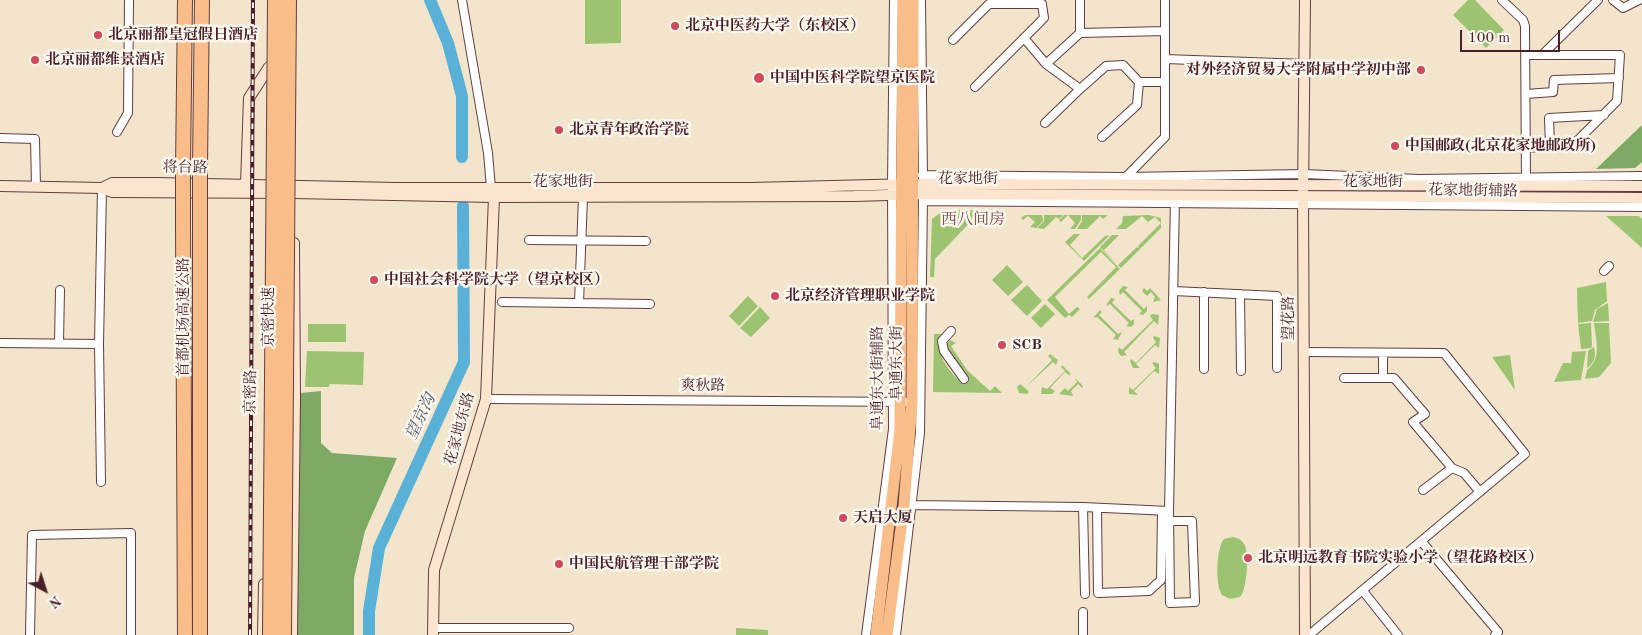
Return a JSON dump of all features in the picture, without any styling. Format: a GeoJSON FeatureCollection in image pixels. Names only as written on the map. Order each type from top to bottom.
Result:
{"type":"FeatureCollection","features":[{"type":"Feature","properties":{"kind":"highway","name":"首都机场高速公路"},"geometry":{"type":"LineString","coordinates":[[184,635],[183,224],[185,0]]}},
{"type":"Feature","properties":{"kind":"highway","name":"首都机场高速公路"},"geometry":{"type":"LineString","coordinates":[[200,635],[202,0]]}},
{"type":"Feature","properties":{"kind":"highway","name":"京密快速"},"geometry":{"type":"LineString","coordinates":[[270,635],[275,0]]}},
{"type":"Feature","properties":{"kind":"highway","name":"京密快速"},"geometry":{"type":"LineString","coordinates":[[284,635],[291,0]]}},
{"type":"Feature","properties":{"kind":"main road","name":"京密路"},"geometry":{"type":"LineString","coordinates":[[263,635],[270,0]]}},
{"type":"Feature","properties":{"kind":"main road"},"geometry":{"type":"LineString","coordinates":[[291,0],[295,400],[292,635]]}},
{"type":"Feature","properties":{"kind":"main road","name":"阜通东大街"},"geometry":{"type":"LineString","coordinates":[[876,635],[897,458],[896,190],[903,0]]}},
{"type":"Feature","properties":{"kind":"main road","name":"阜通东大街"},"geometry":{"type":"LineString","coordinates":[[887,635],[908,505],[916,402],[920,189],[913,0]]}},
{"type":"Feature","properties":{"kind":"main road","name":"望花路"},"geometry":{"type":"LineString","coordinates":[[1305,0],[1306,64],[1303,195],[1305,635]]}},
{"type":"Feature","properties":{"kind":"main road"},"geometry":{"type":"LineString","coordinates":[[246,184],[249,98],[269,68]]}},
{"type":"Feature","properties":{"kind":"main road","name":"花家地街"},"geometry":{"type":"LineString","coordinates":[[920,189],[1175,199],[1303,195],[1526,182],[1642,186]]}},
{"type":"Feature","properties":{"kind":"main road","name":"将台路"},"geometry":{"type":"LineString","coordinates":[[102,188],[112,183],[246,184],[268,189]]}},
{"type":"Feature","properties":{"kind":"main road","name":"将台路"},"geometry":{"type":"LineString","coordinates":[[0,186],[102,188],[112,192],[268,189]]}},
{"type":"Feature","properties":{"kind":"main road","name":"花家地街"},"geometry":{"type":"LineString","coordinates":[[492,192],[583,197],[1118,186],[1303,195],[1642,198]]}},
{"type":"Feature","properties":{"kind":"main road","name":"花家地街"},"geometry":{"type":"LineString","coordinates":[[268,189],[492,192],[896,190]]}},
{"type":"Feature","properties":{"kind":"main road","name":"花家地东路"},"geometry":{"type":"LineString","coordinates":[[433,632],[434,570],[486,399],[492,192]]}},
{"type":"Feature","properties":{"kind":"street"},"geometry":{"type":"LineString","coordinates":[[117,132],[128,114],[129,0]]}},
{"type":"Feature","properties":{"kind":"street"},"geometry":{"type":"LineString","coordinates":[[462,0],[488,153],[492,192]]}},
{"type":"Feature","properties":{"kind":"street"},"geometry":{"type":"LineString","coordinates":[[894,0],[896,190]]}},
{"type":"Feature","properties":{"kind":"street"},"geometry":{"type":"LineString","coordinates":[[916,402],[925,313],[920,189],[921,0]]}},
{"type":"Feature","properties":{"kind":"street"},"geometry":{"type":"LineString","coordinates":[[1080,0],[1080,33]]}},
{"type":"Feature","properties":{"kind":"street"},"geometry":{"type":"LineString","coordinates":[[1504,0],[1523,20],[1525,26],[1526,182]]}},
{"type":"Feature","properties":{"kind":"street"},"geometry":{"type":"LineString","coordinates":[[1542,55],[1598,0]]}},
{"type":"Feature","properties":{"kind":"street"},"geometry":{"type":"LineString","coordinates":[[1612,0],[1622,8],[1639,2],[1639,0]]}},
{"type":"Feature","properties":{"kind":"street"},"geometry":{"type":"LineString","coordinates":[[1118,186],[1165,137],[1164,1]]}},
{"type":"Feature","properties":{"kind":"street"},"geometry":{"type":"LineString","coordinates":[[953,40],[989,4],[1042,4],[1044,18],[974,87]]}},
{"type":"Feature","properties":{"kind":"street"},"geometry":{"type":"LineString","coordinates":[[1046,64],[1080,33],[1165,31]]}},
{"type":"Feature","properties":{"kind":"street"},"geometry":{"type":"LineString","coordinates":[[1024,38],[1046,64],[1080,89]]}},
{"type":"Feature","properties":{"kind":"street"},"geometry":{"type":"LineString","coordinates":[[1526,55],[1620,55],[1618,101],[1604,115],[1578,140],[1567,145],[1526,148]]}},
{"type":"Feature","properties":{"kind":"street"},"geometry":{"type":"LineString","coordinates":[[1165,59],[1306,64]]}},
{"type":"Feature","properties":{"kind":"street"},"geometry":{"type":"LineString","coordinates":[[1045,123],[1106,66],[1123,65],[1139,82],[1165,82]]}},
{"type":"Feature","properties":{"kind":"street"},"geometry":{"type":"LineString","coordinates":[[1526,94],[1553,92],[1554,80],[1619,78]]}},
{"type":"Feature","properties":{"kind":"street"},"geometry":{"type":"LineString","coordinates":[[1102,137],[1137,105],[1139,82]]}},
{"type":"Feature","properties":{"kind":"street"},"geometry":{"type":"LineString","coordinates":[[1550,146],[1549,118],[1604,115]]}},
{"type":"Feature","properties":{"kind":"street"},"geometry":{"type":"LineString","coordinates":[[0,138],[35,139],[36,187]]}},
{"type":"Feature","properties":{"kind":"street","name":"花家地街辅路"},"geometry":{"type":"LineString","coordinates":[[920,189],[1125,177],[1304,174],[1526,182],[1642,176]]}},
{"type":"Feature","properties":{"kind":"street"},"geometry":{"type":"LineString","coordinates":[[101,482],[99,344],[102,188]]}},
{"type":"Feature","properties":{"kind":"street","name":"花家地街辅路"},"geometry":{"type":"LineString","coordinates":[[1303,195],[1642,207]]}},
{"type":"Feature","properties":{"kind":"street"},"geometry":{"type":"LineString","coordinates":[[579,303],[583,197]]}},
{"type":"Feature","properties":{"kind":"street"},"geometry":{"type":"LineString","coordinates":[[1097,508],[1098,593],[1149,590],[1161,580],[1166,511],[1174,290],[1175,199]]}},
{"type":"Feature","properties":{"kind":"street"},"geometry":{"type":"LineString","coordinates":[[529,240],[646,241]]}},
{"type":"Feature","properties":{"kind":"street"},"geometry":{"type":"LineString","coordinates":[[59,343],[60,290]]}},
{"type":"Feature","properties":{"kind":"street"},"geometry":{"type":"LineString","coordinates":[[1174,290],[1277,296],[1277,368]]}},
{"type":"Feature","properties":{"kind":"street"},"geometry":{"type":"LineString","coordinates":[[1204,292],[1204,369]]}},
{"type":"Feature","properties":{"kind":"street"},"geometry":{"type":"LineString","coordinates":[[1240,294],[1241,371]]}},
{"type":"Feature","properties":{"kind":"street"},"geometry":{"type":"LineString","coordinates":[[502,302],[650,304]]}},
{"type":"Feature","properties":{"kind":"street"},"geometry":{"type":"LineString","coordinates":[[951,331],[942,341],[944,351],[964,379]]}},
{"type":"Feature","properties":{"kind":"street"},"geometry":{"type":"LineString","coordinates":[[0,343],[99,344]]}},
{"type":"Feature","properties":{"kind":"street"},"geometry":{"type":"LineString","coordinates":[[1304,352],[1444,353],[1525,454],[1309,635]]}},
{"type":"Feature","properties":{"kind":"street"},"geometry":{"type":"LineString","coordinates":[[1383,353],[1384,378]]}},
{"type":"Feature","properties":{"kind":"street"},"geometry":{"type":"LineString","coordinates":[[1344,378],[1394,378],[1425,414],[1413,422],[1452,468],[1464,474],[1480,492]]}},
{"type":"Feature","properties":{"kind":"street","name":"爽秋路"},"geometry":{"type":"LineString","coordinates":[[486,399],[916,402]]}},
{"type":"Feature","properties":{"kind":"street","name":"阜通东大街辅路"},"geometry":{"type":"LineString","coordinates":[[866,635],[896,401]]}},
{"type":"Feature","properties":{"kind":"street"},"geometry":{"type":"LineString","coordinates":[[1423,490],[1452,468]]}},
{"type":"Feature","properties":{"kind":"street"},"geometry":{"type":"LineString","coordinates":[[896,635],[908,505],[1083,507],[1166,511]]}},
{"type":"Feature","properties":{"kind":"street"},"geometry":{"type":"LineString","coordinates":[[1083,507],[1084,594]]}},
{"type":"Feature","properties":{"kind":"street"},"geometry":{"type":"LineString","coordinates":[[1166,511],[1170,521],[1170,603],[1194,602],[1192,521],[1170,521]]}},
{"type":"Feature","properties":{"kind":"street"},"geometry":{"type":"LineString","coordinates":[[30,635],[32,535],[131,533],[131,635]]}},
{"type":"Feature","properties":{"kind":"street"},"geometry":{"type":"LineString","coordinates":[[1422,542],[1498,632],[1495,635]]}},
{"type":"Feature","properties":{"kind":"street"},"geometry":{"type":"LineString","coordinates":[[1363,591],[1398,635]]}},
{"type":"Feature","properties":{"kind":"street"},"geometry":{"type":"LineString","coordinates":[[1083,612],[1083,635]]}},
{"type":"Feature","properties":{"kind":"street"},"geometry":{"type":"LineString","coordinates":[[433,632],[569,628]]}},
{"type":"Feature","properties":{"kind":"green space"},"geometry":{"type":"Polygon","coordinates":[[[585,0],[621,0],[621,43],[585,44],[585,0]]]}},
{"type":"Feature","properties":{"kind":"green space"},"geometry":{"type":"Polygon","coordinates":[[[1468,0],[1475,0],[1504,30],[1486,48],[1453,15],[1468,0]]]}},
{"type":"Feature","properties":{"kind":"green space"},"geometry":{"type":"Polygon","coordinates":[[[1642,125],[1642,162],[1635,168],[1596,169],[1642,125]]]}},
{"type":"Feature","properties":{"kind":"green space"},"geometry":{"type":"Polygon","coordinates":[[[944,210],[979,210],[979,213],[935,259],[934,277],[930,277],[932,219],[944,210]]]}},
{"type":"Feature","properties":{"kind":"green space"},"geometry":{"type":"Polygon","coordinates":[[[1025,215],[1042,215],[1043,221],[1036,228],[1030,227],[1035,222],[1028,216],[1023,220],[1021,218],[1025,215]]]}},
{"type":"Feature","properties":{"kind":"green space"},"geometry":{"type":"Polygon","coordinates":[[[1044,215],[1063,215],[1059,219],[1056,217],[1044,229],[1037,228],[1044,221],[1044,215]]]}},
{"type":"Feature","properties":{"kind":"green space"},"geometry":{"type":"Polygon","coordinates":[[[1064,215],[1068,215],[1061,222],[1059,220],[1064,215]]]}},
{"type":"Feature","properties":{"kind":"green space"},"geometry":{"type":"Polygon","coordinates":[[[1068,215],[1081,215],[1081,220],[1075,229],[1070,229],[1075,223],[1068,215]]]}},
{"type":"Feature","properties":{"kind":"green space"},"geometry":{"type":"Polygon","coordinates":[[[1082,215],[1108,215],[1103,219],[1100,216],[1087,229],[1077,229],[1082,221],[1082,215]]]}},
{"type":"Feature","properties":{"kind":"green space"},"geometry":{"type":"Polygon","coordinates":[[[1149,215],[1161,218],[1161,223],[1155,217],[1148,222],[1142,216],[1126,229],[1116,229],[1122,223],[1123,216],[1149,215]]]}},
{"type":"Feature","properties":{"kind":"green space"},"geometry":{"type":"Polygon","coordinates":[[[1606,216],[1639,216],[1642,219],[1642,248],[1606,216]]]}},
{"type":"Feature","properties":{"kind":"green space"},"geometry":{"type":"Polygon","coordinates":[[[1161,223],[1161,228],[1140,249],[1138,246],[1161,223]]]}},
{"type":"Feature","properties":{"kind":"green space"},"geometry":{"type":"Polygon","coordinates":[[[1074,234],[1080,234],[1070,245],[1082,258],[1105,236],[1110,235],[1084,261],[1065,242],[1074,234]]]}},
{"type":"Feature","properties":{"kind":"green space"},"geometry":{"type":"Polygon","coordinates":[[[1112,235],[1119,235],[1104,250],[1118,265],[1100,247],[1112,235]]]}},
{"type":"Feature","properties":{"kind":"green space"},"geometry":{"type":"Polygon","coordinates":[[[1137,247],[1140,249],[1121,268],[1118,265],[1137,247]]]}},
{"type":"Feature","properties":{"kind":"green space"},"geometry":{"type":"Polygon","coordinates":[[[1100,248],[1120,269],[1089,299],[1087,297],[1116,267],[1101,252],[1055,297],[1069,314],[1077,307],[1080,309],[1072,317],[1069,315],[1065,318],[1047,300],[1100,248]]]}},
{"type":"Feature","properties":{"kind":"green space"},"geometry":{"type":"Polygon","coordinates":[[[1007,265],[1023,282],[1008,296],[992,280],[1007,265]]]}},
{"type":"Feature","properties":{"kind":"green space"},"geometry":{"type":"Polygon","coordinates":[[[1606,282],[1607,301],[1595,310],[1592,321],[1578,323],[1577,288],[1606,282]]]}},
{"type":"Feature","properties":{"kind":"green space"},"geometry":{"type":"Polygon","coordinates":[[[1027,285],[1042,301],[1027,316],[1011,300],[1027,285]]]}},
{"type":"Feature","properties":{"kind":"green space"},"geometry":{"type":"Polygon","coordinates":[[[1123,286],[1128,287],[1125,290],[1144,309],[1147,306],[1147,311],[1143,315],[1139,314],[1142,311],[1123,292],[1120,295],[1119,291],[1123,286]]]}},
{"type":"Feature","properties":{"kind":"green space"},"geometry":{"type":"Polygon","coordinates":[[[1144,288],[1147,291],[1150,288],[1161,300],[1153,302],[1155,297],[1151,292],[1147,296],[1142,291],[1144,288]]]}},
{"type":"Feature","properties":{"kind":"green space"},"geometry":{"type":"Polygon","coordinates":[[[748,296],[758,306],[739,326],[729,316],[748,296]]]}},
{"type":"Feature","properties":{"kind":"green space"},"geometry":{"type":"Polygon","coordinates":[[[1111,298],[1115,299],[1112,303],[1131,321],[1134,319],[1134,324],[1131,327],[1126,326],[1129,323],[1110,304],[1106,306],[1111,298]]]}},
{"type":"Feature","properties":{"kind":"green space"},"geometry":{"type":"Polygon","coordinates":[[[1608,303],[1609,321],[1593,322],[1597,309],[1608,303]]]}},
{"type":"Feature","properties":{"kind":"green space"},"geometry":{"type":"Polygon","coordinates":[[[1045,304],[1055,314],[1041,328],[1031,318],[1045,304]]]}},
{"type":"Feature","properties":{"kind":"green space"},"geometry":{"type":"Polygon","coordinates":[[[760,307],[770,318],[751,337],[740,328],[760,307]]]}},
{"type":"Feature","properties":{"kind":"green space"},"geometry":{"type":"Polygon","coordinates":[[[1100,310],[1102,312],[1099,315],[1118,334],[1122,332],[1118,340],[1113,339],[1116,335],[1097,317],[1093,318],[1100,310]]]}},
{"type":"Feature","properties":{"kind":"green space"},"geometry":{"type":"Polygon","coordinates":[[[1152,314],[1159,315],[1158,325],[1154,321],[1124,352],[1127,355],[1121,356],[1118,352],[1119,347],[1122,350],[1153,320],[1150,316],[1152,314]]]}},
{"type":"Feature","properties":{"kind":"green space"},"geometry":{"type":"Polygon","coordinates":[[[1591,323],[1591,348],[1581,349],[1578,324],[1591,323]]]}},
{"type":"Feature","properties":{"kind":"green space"},"geometry":{"type":"Polygon","coordinates":[[[1594,323],[1609,323],[1611,363],[1599,377],[1585,379],[1587,370],[1595,360],[1597,349],[1594,323]]]}},
{"type":"Feature","properties":{"kind":"green space"},"geometry":{"type":"Polygon","coordinates":[[[308,324],[346,324],[346,342],[308,342],[308,324]]]}},
{"type":"Feature","properties":{"kind":"green space"},"geometry":{"type":"Polygon","coordinates":[[[934,334],[942,334],[940,341],[941,355],[947,367],[961,383],[968,377],[946,345],[950,340],[956,343],[951,346],[967,370],[990,391],[995,386],[1002,393],[933,392],[934,334]]]}},
{"type":"Feature","properties":{"kind":"green space"},"geometry":{"type":"Polygon","coordinates":[[[1154,336],[1160,338],[1159,348],[1155,345],[1136,364],[1140,368],[1133,368],[1131,359],[1136,363],[1156,342],[1153,338],[1154,336]]]}},
{"type":"Feature","properties":{"kind":"green space"},"geometry":{"type":"Polygon","coordinates":[[[1594,347],[1594,359],[1587,368],[1588,351],[1594,347]]]}},
{"type":"Feature","properties":{"kind":"green space"},"geometry":{"type":"Polygon","coordinates":[[[307,351],[364,352],[363,385],[330,384],[329,387],[305,387],[307,351]]]}},
{"type":"Feature","properties":{"kind":"green space"},"geometry":{"type":"Polygon","coordinates":[[[1586,351],[1581,380],[1554,382],[1563,363],[1571,363],[1572,352],[1586,351]]]}},
{"type":"Feature","properties":{"kind":"green space"},"geometry":{"type":"Polygon","coordinates":[[[1050,354],[1058,360],[1056,365],[1053,362],[1025,388],[1052,360],[1048,356],[1050,354]]]}},
{"type":"Feature","properties":{"kind":"green space"},"geometry":{"type":"Polygon","coordinates":[[[1510,355],[1515,390],[1492,357],[1510,355]]]}},
{"type":"Feature","properties":{"kind":"green space"},"geometry":{"type":"Polygon","coordinates":[[[1152,363],[1159,364],[1159,374],[1154,371],[1134,391],[1138,395],[1129,394],[1129,387],[1133,390],[1156,368],[1152,363]]]}},
{"type":"Feature","properties":{"kind":"green space"},"geometry":{"type":"Polygon","coordinates":[[[1062,365],[1071,374],[1069,375],[1065,372],[1050,388],[1055,391],[1052,394],[1041,394],[1042,387],[1047,389],[1065,371],[1061,367],[1062,365]]]}},
{"type":"Feature","properties":{"kind":"green space"},"geometry":{"type":"Polygon","coordinates":[[[1075,378],[1083,386],[1082,388],[1078,384],[1071,391],[1073,396],[1059,394],[1065,388],[1068,391],[1077,382],[1075,378]]]}},
{"type":"Feature","properties":{"kind":"green space"},"geometry":{"type":"Polygon","coordinates":[[[1020,384],[1029,392],[1027,394],[1019,393],[1017,387],[1020,384]]]}},
{"type":"Feature","properties":{"kind":"green space"},"geometry":{"type":"Polygon","coordinates":[[[321,391],[321,443],[332,453],[397,458],[365,531],[354,578],[354,635],[287,635],[291,394],[321,391]]]}},
{"type":"Feature","properties":{"kind":"green space"},"geometry":{"type":"Polygon","coordinates":[[[1233,537],[1244,544],[1247,565],[1246,580],[1240,597],[1230,599],[1222,595],[1218,583],[1217,567],[1221,544],[1224,539],[1233,537]]]}},
{"type":"Feature","properties":{"kind":"green space"},"geometry":{"type":"Polygon","coordinates":[[[736,628],[768,630],[768,635],[736,635],[736,628]]]}},
{"type":"Feature","properties":{"kind":"waterway","name":"望京沟"},"geometry":{"type":"LineString","coordinates":[[430,0],[448,43],[462,96],[462,157]]}},
{"type":"Feature","properties":{"kind":"waterway","name":"望京沟"},"geometry":{"type":"LineString","coordinates":[[369,635],[369,611],[379,548],[464,362],[463,206]]}},
{"type":"Feature","properties":{"kind":"railway"},"geometry":{"type":"LineString","coordinates":[[250,635],[253,0]]}},
{"type":"Feature","properties":{"kind":"place","name":"北京中医药大学（东校区）"},"geometry":{"type":"Point","coordinates":[675,26]}},
{"type":"Feature","properties":{"kind":"place","name":"北京丽都皇冠假日酒店"},"geometry":{"type":"Point","coordinates":[98,35]}},
{"type":"Feature","properties":{"kind":"place","name":"北京丽都维景酒店"},"geometry":{"type":"Point","coordinates":[35,60]}},
{"type":"Feature","properties":{"kind":"place","name":"对外经济贸易大学附属中学初中部"},"geometry":{"type":"Point","coordinates":[1421,70]}},
{"type":"Feature","properties":{"kind":"place","name":"中国中医科学院望京医院"},"geometry":{"type":"Point","coordinates":[759,78]}},
{"type":"Feature","properties":{"kind":"place","name":"北京青年政治学院"},"geometry":{"type":"Point","coordinates":[559,130]}},
{"type":"Feature","properties":{"kind":"place","name":"中国邮政(北京花家地邮政所)"},"geometry":{"type":"Point","coordinates":[1395,146]}},
{"type":"Feature","properties":{"kind":"place","name":"中国社会科学院大学（望京校区）"},"geometry":{"type":"Point","coordinates":[374,280]}},
{"type":"Feature","properties":{"kind":"place","name":"北京经济管理职业学院"},"geometry":{"type":"Point","coordinates":[775,296]}},
{"type":"Feature","properties":{"kind":"place","name":"SCB"},"geometry":{"type":"Point","coordinates":[1002,345]}},
{"type":"Feature","properties":{"kind":"place","name":"天启大厦"},"geometry":{"type":"Point","coordinates":[843,518]}},
{"type":"Feature","properties":{"kind":"place","name":"北京明远教育书院实验小学（望花路校区）"},"geometry":{"type":"Point","coordinates":[1248,558]}},
{"type":"Feature","properties":{"kind":"place","name":"中国民航管理干部学院"},"geometry":{"type":"Point","coordinates":[559,564]}},
{"type":"Feature","properties":{"kind":"district","name":"西八间房"},"geometry":{"type":"Point","coordinates":[973,220]}}]}
